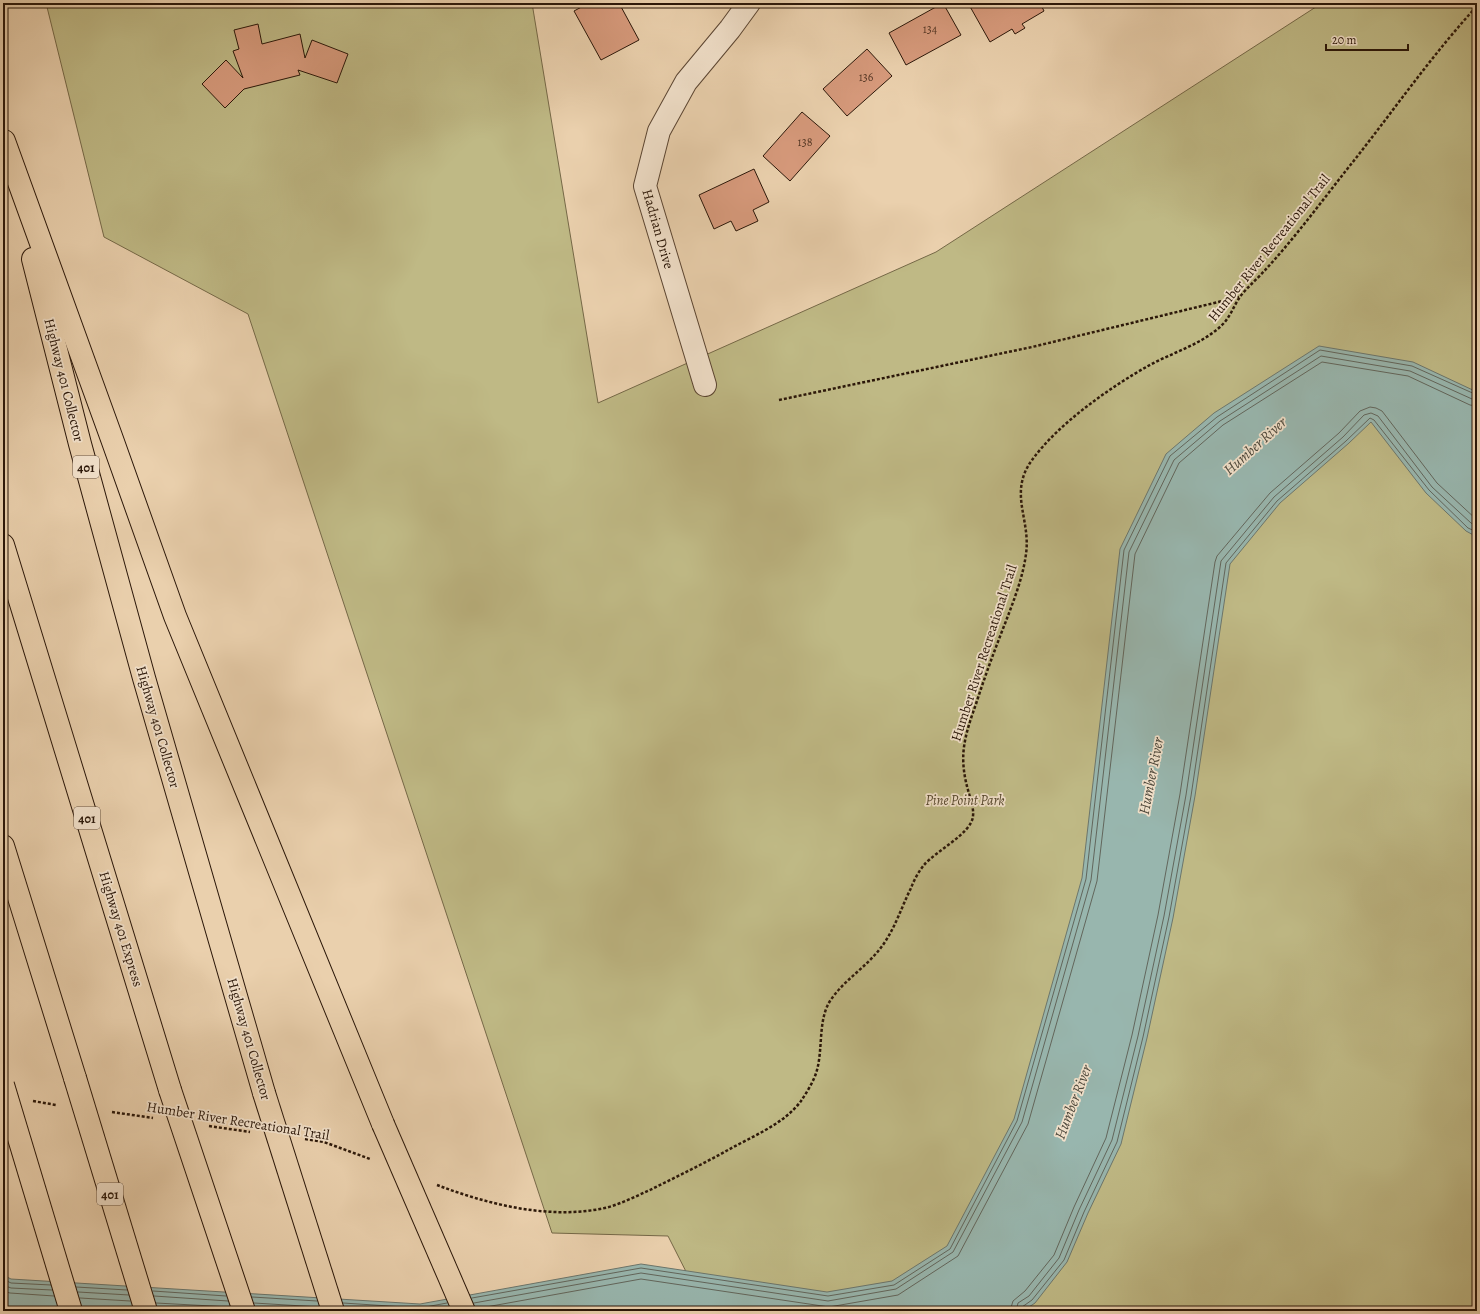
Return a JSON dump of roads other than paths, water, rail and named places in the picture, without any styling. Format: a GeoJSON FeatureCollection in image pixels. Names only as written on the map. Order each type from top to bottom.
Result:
{"type":"FeatureCollection","features":[{"type":"Feature","properties":{"kind":"highway","name":"Highway 401 Collector"},"geometry":{"type":"LineString","coordinates":[[3,140],[80,444],[144,678],[264,1093],[333,1311]]}},
{"type":"Feature","properties":{"kind":"highway"},"geometry":{"type":"LineString","coordinates":[[3,140],[175,616],[383,1124],[464,1311]]}},
{"type":"Feature","properties":{"kind":"highway","name":"Highway 401 Express"},"geometry":{"type":"LineString","coordinates":[[3,545],[170,1090],[244,1311]]}},
{"type":"Feature","properties":{"kind":"highway","name":"401"},"geometry":{"type":"LineString","coordinates":[[3,846],[146,1311]]}},
{"type":"Feature","properties":{"kind":"highway"},"geometry":{"type":"LineString","coordinates":[[3,1085],[71,1311]]}},
{"type":"Feature","properties":{"kind":"street","name":"Hadrian Drive"},"geometry":{"type":"LineString","coordinates":[[705,386],[644,186],[659,131],[686,82],[730,29],[748,3]]}},
{"type":"Feature","properties":{"kind":"water","name":"Humber River"},"geometry":{"type":"Polygon","coordinates":[[[1319,346],[1413,362],[1477,392],[1477,537],[1466,531],[1426,493],[1371,422],[1280,503],[1230,564],[1195,796],[1173,918],[1147,1038],[1121,1144],[1088,1213],[1067,1262],[1035,1303],[1023,1311],[3,1311],[3,1275],[11,1279],[420,1304],[641,1264],[827,1292],[892,1281],[947,1246],[1014,1119],[1082,878],[1120,549],[1166,454],[1214,413],[1319,346]]]}},
{"type":"Feature","properties":{"kind":"park label","name":"Pine Point Park"},"geometry":{"type":"Point","coordinates":[965,800]}}]}
